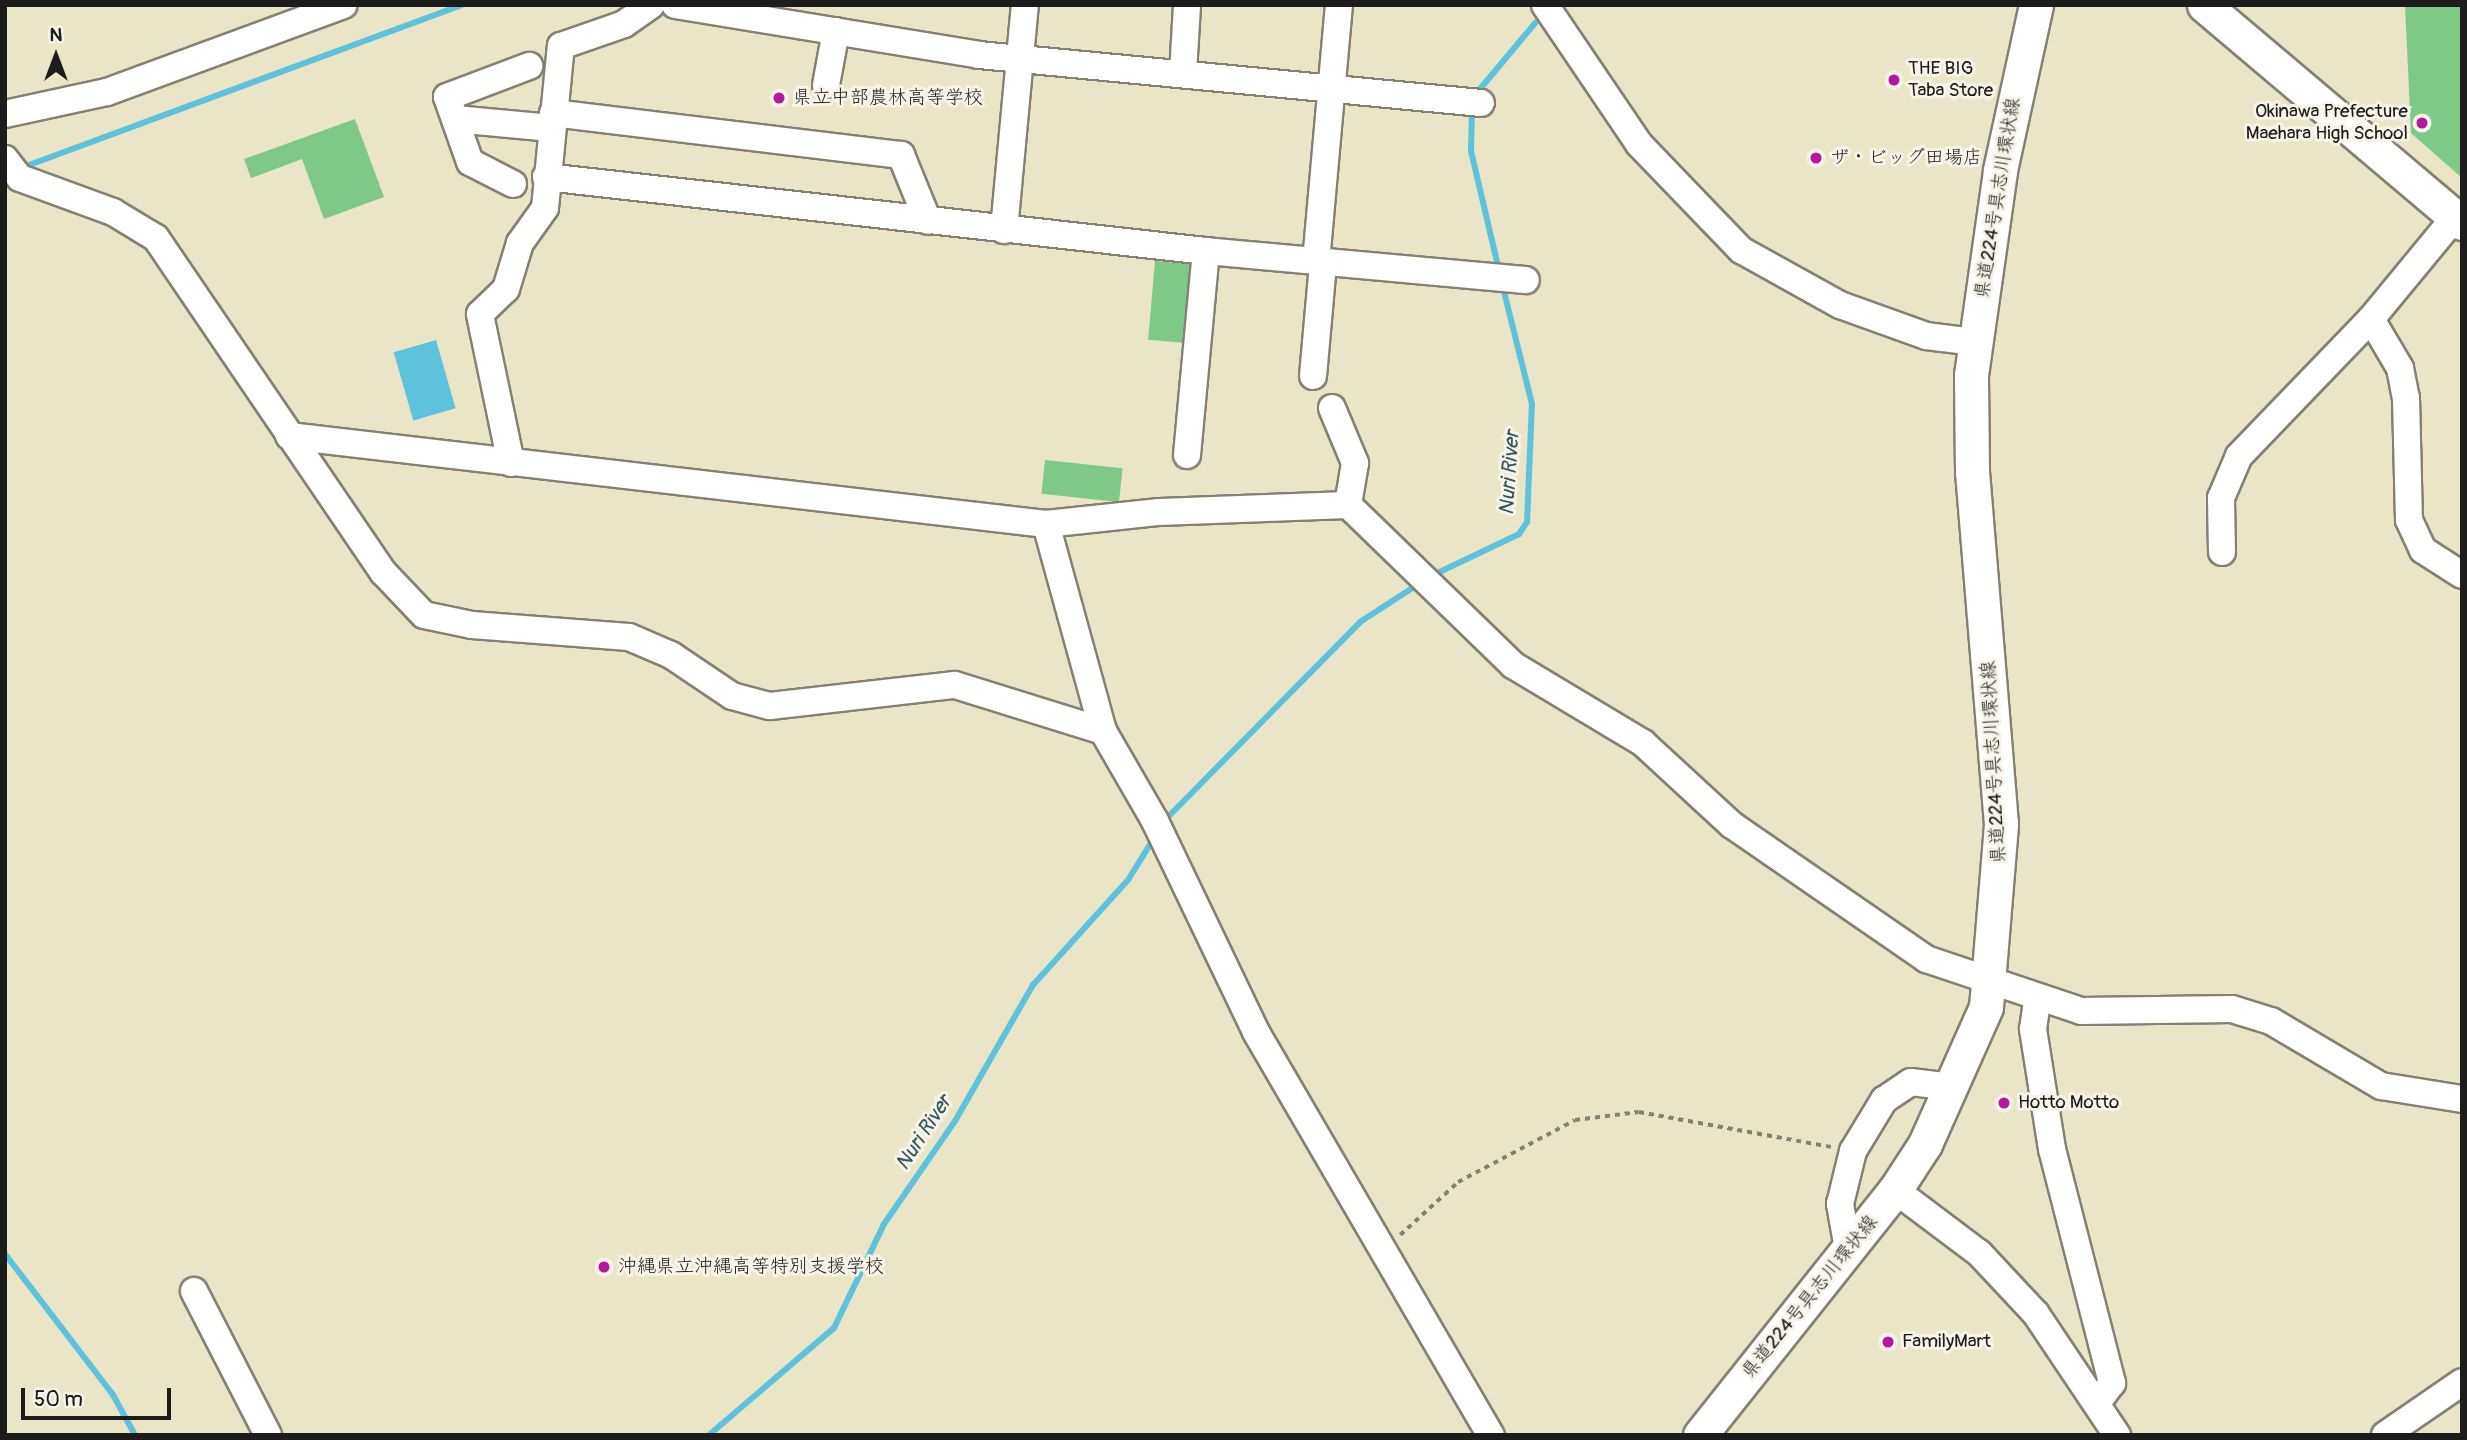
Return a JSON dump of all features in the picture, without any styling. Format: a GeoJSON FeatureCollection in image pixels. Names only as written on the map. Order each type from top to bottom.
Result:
{"type":"FeatureCollection","features":[{"type":"Feature","properties":{"kind":"main road","name":"県道224号具志川環状線"},"geometry":{"type":"LineString","coordinates":[[1700,1435],[1895,1191],[1952,1087],[1991,981],[2001,824],[1972,472],[1974,342],[2012,103],[2036,5]]}},
{"type":"Feature","properties":{"kind":"main road"},"geometry":{"type":"LineString","coordinates":[[2204,5],[2458,220]]}},
{"type":"Feature","properties":{"kind":"street"},"geometry":{"type":"LineString","coordinates":[[5,114],[107,92],[343,5]]}},
{"type":"Feature","properties":{"kind":"street"},"geometry":{"type":"LineString","coordinates":[[511,463],[480,314],[506,289],[518,265],[520,243],[545,208],[561,47],[624,24],[651,5]]}},
{"type":"Feature","properties":{"kind":"street"},"geometry":{"type":"LineString","coordinates":[[675,5],[836,31],[1022,56],[1481,103]]}},
{"type":"Feature","properties":{"kind":"street"},"geometry":{"type":"LineString","coordinates":[[1004,230],[1025,5]]}},
{"type":"Feature","properties":{"kind":"street"},"geometry":{"type":"LineString","coordinates":[[1183,73],[1187,5]]}},
{"type":"Feature","properties":{"kind":"street"},"geometry":{"type":"LineString","coordinates":[[1545,5],[1639,144],[1741,250],[1840,305],[1926,336],[1974,342]]}},
{"type":"Feature","properties":{"kind":"street"},"geometry":{"type":"LineString","coordinates":[[1313,376],[1332,88],[1334,6]]}},
{"type":"Feature","properties":{"kind":"street"},"geometry":{"type":"LineString","coordinates":[[826,85],[836,31]]}},
{"type":"Feature","properties":{"kind":"street"},"geometry":{"type":"LineString","coordinates":[[513,184],[470,162],[447,97],[528,66]]}},
{"type":"Feature","properties":{"kind":"street"},"geometry":{"type":"LineString","coordinates":[[454,119],[552,120],[901,155],[928,221]]}},
{"type":"Feature","properties":{"kind":"street"},"geometry":{"type":"LineString","coordinates":[[5,159],[20,178],[113,212],[156,238],[383,572],[424,615],[472,625],[629,637],[671,654],[732,696],[770,706],[955,685],[1104,731]]}},
{"type":"Feature","properties":{"kind":"street"},"geometry":{"type":"LineString","coordinates":[[546,177],[1004,230],[1319,262],[1525,279]]}},
{"type":"Feature","properties":{"kind":"street"},"geometry":{"type":"LineString","coordinates":[[2222,552],[2221,498],[2239,456],[2371,319],[2458,220]]}},
{"type":"Feature","properties":{"kind":"street"},"geometry":{"type":"LineString","coordinates":[[1186,455],[1206,251]]}},
{"type":"Feature","properties":{"kind":"street"},"geometry":{"type":"LineString","coordinates":[[2371,319],[2400,368],[2406,398],[2409,520],[2423,550],[2462,575]]}},
{"type":"Feature","properties":{"kind":"street"},"geometry":{"type":"LineString","coordinates":[[1332,408],[1354,463],[1348,505]]}},
{"type":"Feature","properties":{"kind":"street"},"geometry":{"type":"LineString","coordinates":[[289,436],[1046,524],[1348,505],[1513,665],[1643,743],[1732,825],[1926,959],[1991,981],[2037,1001],[2081,1011],[2232,1009],[2271,1021],[2381,1086],[2462,1099]]}},
{"type":"Feature","properties":{"kind":"street"},"geometry":{"type":"LineString","coordinates":[[1046,524],[1104,731],[1155,821],[1256,1032],[1385,1248],[1491,1435]]}},
{"type":"Feature","properties":{"kind":"street"},"geometry":{"type":"LineString","coordinates":[[2037,1001],[2033,1030],[2052,1149],[2112,1383],[2097,1403]]}},
{"type":"Feature","properties":{"kind":"street"},"geometry":{"type":"LineString","coordinates":[[1848,1249],[1840,1204],[1853,1151],[1884,1100],[1911,1083],[1952,1087]]}},
{"type":"Feature","properties":{"kind":"street"},"geometry":{"type":"LineString","coordinates":[[1895,1191],[1979,1253],[2036,1314],[2117,1435]]}},
{"type":"Feature","properties":{"kind":"street"},"geometry":{"type":"LineString","coordinates":[[194,1291],[268,1435]]}},
{"type":"Feature","properties":{"kind":"street"},"geometry":{"type":"LineString","coordinates":[[2385,1435],[2462,1382]]}},
{"type":"Feature","properties":{"kind":"path"},"geometry":{"type":"LineString","coordinates":[[1385,1248],[1458,1182],[1575,1120],[1639,1112],[1853,1151]]}},
{"type":"Feature","properties":{"kind":"green space"},"geometry":{"type":"Polygon","coordinates":[[[2405,5],[2462,5],[2462,178],[2411,133],[2405,5]]]}},
{"type":"Feature","properties":{"kind":"green space"},"geometry":{"type":"Polygon","coordinates":[[[355,119],[384,197],[324,219],[302,159],[251,178],[244,159],[355,119]]]}},
{"type":"Feature","properties":{"kind":"green space"},"geometry":{"type":"Polygon","coordinates":[[[1155,261],[1190,264],[1183,343],[1148,340],[1155,261]]]}},
{"type":"Feature","properties":{"kind":"green space"},"geometry":{"type":"Polygon","coordinates":[[[1045,460],[1123,468],[1119,502],[1041,494],[1045,460]]]}},
{"type":"Feature","properties":{"kind":"water"},"geometry":{"type":"Polygon","coordinates":[[[436,340],[456,408],[413,420],[394,352],[436,340]]]}},
{"type":"Feature","properties":{"kind":"waterway"},"geometry":{"type":"LineString","coordinates":[[21,168],[462,5]]}},
{"type":"Feature","properties":{"kind":"waterway","name":"Nuri River"},"geometry":{"type":"LineString","coordinates":[[1475,95],[1536,22]]}},
{"type":"Feature","properties":{"kind":"waterway","name":"Nuri River"},"geometry":{"type":"LineString","coordinates":[[1472,109],[1471,151],[1499,270]]}},
{"type":"Feature","properties":{"kind":"waterway","name":"Nuri River"},"geometry":{"type":"LineString","coordinates":[[1429,577],[1519,534],[1527,522],[1532,404],[1502,284]]}},
{"type":"Feature","properties":{"kind":"waterway","name":"Nuri River"},"geometry":{"type":"LineString","coordinates":[[1164,821],[1360,622],[1420,583]]}},
{"type":"Feature","properties":{"kind":"waterway","name":"Nuri River"},"geometry":{"type":"LineString","coordinates":[[709,1435],[834,1328],[884,1224],[955,1121],[1033,985],[1128,880],[1154,838]]}},
{"type":"Feature","properties":{"kind":"waterway"},"geometry":{"type":"LineString","coordinates":[[5,1254],[113,1395],[135,1435]]}},
{"type":"Feature","properties":{"kind":"place","name":"THE BIG Taba Store"},"geometry":{"type":"Point","coordinates":[1894,80]}},
{"type":"Feature","properties":{"kind":"place","name":"県立中部農林高等学校"},"geometry":{"type":"Point","coordinates":[779,98]}},
{"type":"Feature","properties":{"kind":"place","name":"Okinawa Prefecture Maehara High School"},"geometry":{"type":"Point","coordinates":[2422,123]}},
{"type":"Feature","properties":{"kind":"place","name":"ザ・ビッグ田場店"},"geometry":{"type":"Point","coordinates":[1816,158]}},
{"type":"Feature","properties":{"kind":"place","name":"Hotto Motto"},"geometry":{"type":"Point","coordinates":[2004,1103]}},
{"type":"Feature","properties":{"kind":"place","name":"沖縄県立沖縄高等特別支援学校"},"geometry":{"type":"Point","coordinates":[604,1267]}},
{"type":"Feature","properties":{"kind":"place","name":"FamilyMart"},"geometry":{"type":"Point","coordinates":[1888,1342]}}]}
